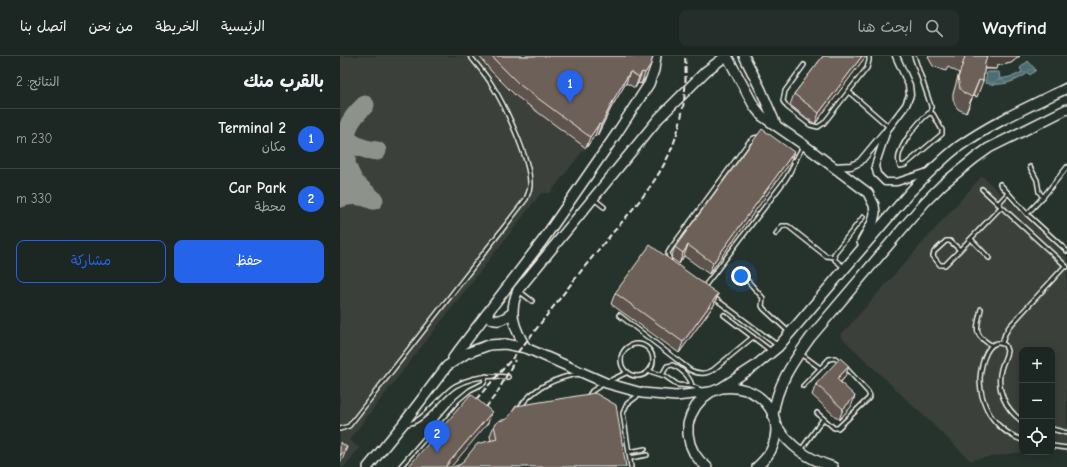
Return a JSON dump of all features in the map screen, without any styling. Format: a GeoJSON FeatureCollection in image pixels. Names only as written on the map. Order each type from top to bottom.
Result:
{"type":"FeatureCollection","features":[{"type":"Feature","properties":{"kind":"main road"},"geometry":{"type":"LineString","coordinates":[[368,467],[403,424],[543,240],[637,102],[652,77],[656,63],[656,56]]}},
{"type":"Feature","properties":{"kind":"main road"},"geometry":{"type":"LineString","coordinates":[[526,348],[517,330],[512,313],[514,298],[518,290],[668,108],[706,71],[726,56],[757,112],[868,193],[874,205],[873,222],[859,246],[855,257]]}},
{"type":"Feature","properties":{"kind":"main road"},"geometry":{"type":"LineString","coordinates":[[744,56],[761,90],[776,126]]}},
{"type":"Feature","properties":{"kind":"main road"},"geometry":{"type":"LineString","coordinates":[[447,366],[467,353],[482,346],[505,344],[526,348],[606,383],[642,393],[676,396],[708,393],[721,388],[749,371],[776,350],[846,269],[889,216],[930,172],[957,148],[994,124],[1067,88]]}},
{"type":"Feature","properties":{"kind":"main road"},"geometry":{"type":"LineString","coordinates":[[773,415],[774,404],[780,384],[815,332],[920,208],[943,184],[969,162],[989,148],[1067,109]]}},
{"type":"Feature","properties":{"kind":"main road"},"geometry":{"type":"LineString","coordinates":[[486,315],[492,320],[498,321],[505,319],[512,313]]}},
{"type":"Feature","properties":{"kind":"main road"},"geometry":{"type":"LineString","coordinates":[[721,388],[742,388],[752,392],[765,402],[773,415],[776,426],[776,438],[766,459],[757,467]]}},
{"type":"Feature","properties":{"kind":"main road"},"geometry":{"type":"LineString","coordinates":[[707,467],[694,453],[690,444],[688,424],[691,414],[696,406],[708,393]]}},
{"type":"Feature","properties":{"kind":"main road"},"geometry":{"type":"LineString","coordinates":[[776,426],[784,438],[800,451],[833,467]]}},
{"type":"Feature","properties":{"kind":"main road"},"geometry":{"type":"LineString","coordinates":[[376,467],[382,450]]}},
{"type":"Feature","properties":{"kind":"street"},"geometry":{"type":"LineString","coordinates":[[833,167],[851,166],[860,162],[906,105],[910,95],[908,80],[896,56]]}},
{"type":"Feature","properties":{"kind":"street"},"geometry":{"type":"LineString","coordinates":[[888,128],[875,166],[877,174],[881,179],[890,183],[930,172]]}},
{"type":"Feature","properties":{"kind":"lane"},"geometry":{"type":"LineString","coordinates":[[340,429],[349,426],[526,199],[529,193],[530,181],[528,169],[512,125],[494,89],[470,56]]}},
{"type":"Feature","properties":{"kind":"lane"},"geometry":{"type":"LineString","coordinates":[[804,65],[785,91],[783,101],[786,107],[810,125],[818,127],[824,123],[867,68],[869,65],[869,56]]}},
{"type":"Feature","properties":{"kind":"lane"},"geometry":{"type":"LineString","coordinates":[[914,56],[931,106],[931,113],[942,130],[942,134],[905,165],[900,166],[898,161],[905,140],[928,114],[931,113]]}},
{"type":"Feature","properties":{"kind":"lane"},"geometry":{"type":"LineString","coordinates":[[849,92],[888,128]]}},
{"type":"Feature","properties":{"kind":"lane"},"geometry":{"type":"LineString","coordinates":[[672,265],[668,256],[671,248],[749,142],[757,137],[763,138]]}},
{"type":"Feature","properties":{"kind":"lane"},"geometry":{"type":"LineString","coordinates":[[707,292],[703,289],[786,179],[804,145]]}},
{"type":"Feature","properties":{"kind":"lane"},"geometry":{"type":"LineString","coordinates":[[783,153],[795,162]]}},
{"type":"Feature","properties":{"kind":"lane"},"geometry":{"type":"LineString","coordinates":[[1030,167],[1037,180],[1039,192],[1044,197]]}},
{"type":"Feature","properties":{"kind":"lane"},"geometry":{"type":"LineString","coordinates":[[1027,214],[1044,197],[1067,167]]}},
{"type":"Feature","properties":{"kind":"lane"},"geometry":{"type":"LineString","coordinates":[[1000,184],[1027,214],[1067,251]]}},
{"type":"Feature","properties":{"kind":"lane"},"geometry":{"type":"LineString","coordinates":[[982,189],[1066,266],[1009,327],[1002,343]]}},
{"type":"Feature","properties":{"kind":"lane"},"geometry":{"type":"LineString","coordinates":[[960,250],[950,241],[946,241],[934,252],[933,256],[940,265],[944,266],[960,250],[971,239],[1000,206],[1008,193]]}},
{"type":"Feature","properties":{"kind":"lane"},"geometry":{"type":"LineString","coordinates":[[593,198],[604,206]]}},
{"type":"Feature","properties":{"kind":"lane"},"geometry":{"type":"LineString","coordinates":[[834,257],[836,252],[863,217]]}},
{"type":"Feature","properties":{"kind":"lane"},"geometry":{"type":"LineString","coordinates":[[776,234],[782,226],[788,226],[826,256],[834,257]]}},
{"type":"Feature","properties":{"kind":"lane"},"geometry":{"type":"LineString","coordinates":[[971,239],[990,258]]}},
{"type":"Feature","properties":{"kind":"lane"},"geometry":{"type":"LineString","coordinates":[[834,257],[837,262],[846,269]]}},
{"type":"Feature","properties":{"kind":"lane"},"geometry":{"type":"LineString","coordinates":[[747,280],[763,298],[762,306],[764,309],[791,333]]}},
{"type":"Feature","properties":{"kind":"lane"},"geometry":{"type":"LineString","coordinates":[[518,290],[532,301]]}},
{"type":"Feature","properties":{"kind":"lane"},"geometry":{"type":"LineString","coordinates":[[711,295],[776,350]]}},
{"type":"Feature","properties":{"kind":"lane"},"geometry":{"type":"LineString","coordinates":[[981,309],[977,325],[978,333],[982,340],[991,345]]}},
{"type":"Feature","properties":{"kind":"lane"},"geometry":{"type":"LineString","coordinates":[[724,314],[753,337],[776,350]]}},
{"type":"Feature","properties":{"kind":"lane"},"geometry":{"type":"LineString","coordinates":[[619,315],[690,370],[700,374],[713,370],[753,337]]}},
{"type":"Feature","properties":{"kind":"lane"},"geometry":{"type":"LineString","coordinates":[[1019,438],[1001,427],[991,415],[984,402],[981,386],[981,371],[986,354],[991,345],[995,343],[1002,343],[1005,345],[1007,351],[1000,373],[1001,391],[1008,408],[1020,419]]}},
{"type":"Feature","properties":{"kind":"lane"},"geometry":{"type":"LineString","coordinates":[[636,344],[647,347],[652,353],[653,360],[649,370],[639,376],[628,372],[623,367],[622,356],[629,347],[636,344]]}},
{"type":"Feature","properties":{"kind":"lane"},"geometry":{"type":"LineString","coordinates":[[800,353],[820,368]]}},
{"type":"Feature","properties":{"kind":"lane"},"geometry":{"type":"LineString","coordinates":[[803,386],[831,358],[837,358],[870,396],[840,428],[834,428],[817,414]]}},
{"type":"Feature","properties":{"kind":"lane"},"geometry":{"type":"LineString","coordinates":[[662,375],[667,366],[673,365],[686,374],[692,386]]}},
{"type":"Feature","properties":{"kind":"lane"},"geometry":{"type":"LineString","coordinates":[[649,370],[662,375],[678,385],[692,386],[708,393]]}},
{"type":"Feature","properties":{"kind":"lane"},"geometry":{"type":"LineString","coordinates":[[589,404],[588,396],[590,393],[628,372]]}},
{"type":"Feature","properties":{"kind":"lane"},"geometry":{"type":"LineString","coordinates":[[518,409],[530,396],[546,385],[564,377],[583,374]]}},
{"type":"Feature","properties":{"kind":"lane"},"geometry":{"type":"LineString","coordinates":[[400,467],[458,400],[470,390],[484,383],[486,376]]}},
{"type":"Feature","properties":{"kind":"lane"},"geometry":{"type":"LineString","coordinates":[[403,424],[411,424],[418,421],[446,392],[465,381],[486,376],[508,377]]}},
{"type":"Feature","properties":{"kind":"lane"},"geometry":{"type":"LineString","coordinates":[[631,467],[623,412],[627,404],[642,393]]}},
{"type":"Feature","properties":{"kind":"lane"},"geometry":{"type":"LineString","coordinates":[[800,451],[823,419]]}},
{"type":"Feature","properties":{"kind":"lane"},"geometry":{"type":"LineString","coordinates":[[1055,431],[1067,433]]}},
{"type":"Feature","properties":{"kind":"lane"},"geometry":{"type":"LineString","coordinates":[[1055,446],[1067,448]]}},
{"type":"Feature","properties":{"kind":"lane"},"geometry":{"type":"LineString","coordinates":[[629,452],[645,449]]}},
{"type":"Feature","properties":{"kind":"lane"},"geometry":{"type":"LineString","coordinates":[[630,458],[647,455]]}},
{"type":"Feature","properties":{"kind":"shaded area"},"geometry":{"type":"Polygon","coordinates":[[[340,56],[651,56],[647,75],[641,84],[638,83],[635,88],[626,83],[611,108],[598,136],[595,135],[550,193],[541,193],[349,440],[359,448],[344,467],[340,467],[340,56]]]}},
{"type":"Feature","properties":{"kind":"shaded area"},"geometry":{"type":"Polygon","coordinates":[[[982,176],[1067,257],[1067,444],[1055,446],[1055,347],[1019,347],[1019,452],[970,460],[840,336],[982,176]]]}},
{"type":"Feature","properties":{"kind":"water"},"geometry":{"type":"Polygon","coordinates":[[[1028,61],[1036,70],[1030,75],[1028,73],[1018,79],[1002,84],[985,83],[987,72],[999,72],[1000,79],[1014,76],[1022,72],[1020,68],[1028,61]]]}},
{"type":"Feature","properties":{"kind":"building"},"geometry":{"type":"Polygon","coordinates":[[[492,56],[653,56],[651,64],[645,73],[642,72],[639,77],[630,72],[601,125],[599,124],[590,137],[520,85],[492,56]]]}},
{"type":"Feature","properties":{"kind":"building"},"geometry":{"type":"Polygon","coordinates":[[[823,56],[862,56],[819,113],[794,94],[823,56]]]}},
{"type":"Feature","properties":{"kind":"building"},"geometry":{"type":"Polygon","coordinates":[[[963,56],[987,56],[983,81],[979,80],[972,97],[960,89],[958,78],[965,57],[963,56]]]}},
{"type":"Feature","properties":{"kind":"building"},"geometry":{"type":"Polygon","coordinates":[[[762,129],[794,152],[713,263],[688,245],[683,253],[675,247],[762,129]]]}},
{"type":"Feature","properties":{"kind":"building"},"geometry":{"type":"Polygon","coordinates":[[[650,245],[718,294],[683,342],[615,293],[650,245]]]}},
{"type":"Feature","properties":{"kind":"building"},"geometry":{"type":"Polygon","coordinates":[[[840,358],[849,366],[837,379],[855,396],[843,409],[816,384],[840,358]]]}},
{"type":"Feature","properties":{"kind":"building"},"geometry":{"type":"Polygon","coordinates":[[[595,393],[616,405],[626,467],[453,467],[461,464],[477,444],[497,439],[494,425],[498,421],[507,419],[516,406],[595,393]]]}},
{"type":"Feature","properties":{"kind":"building"},"geometry":{"type":"Polygon","coordinates":[[[471,394],[492,412],[445,467],[408,467],[471,394]]]}},
{"type":"Feature","properties":{"kind":"building"},"geometry":{"type":"Polygon","coordinates":[[[340,442],[347,447],[340,456],[340,442]]]}},
{"type":"Feature","properties":{"kind":"taxiway"},"geometry":{"type":"LineString","coordinates":[[346,152],[346,137],[351,121],[365,105]]}},
{"type":"Feature","properties":{"kind":"taxiway"},"geometry":{"type":"LineString","coordinates":[[340,135],[357,146],[377,151]]}},
{"type":"Feature","properties":{"kind":"taxiway"},"geometry":{"type":"LineString","coordinates":[[340,183],[346,167],[346,156],[342,140]]}},
{"type":"Feature","properties":{"kind":"taxiway"},"geometry":{"type":"LineString","coordinates":[[346,165],[354,182],[374,200]]}},
{"type":"Feature","properties":{"kind":"taxiway"},"geometry":{"type":"LineString","coordinates":[[340,198],[356,196],[373,200]]}},
{"type":"Feature","properties":{"kind":"railway"},"geometry":{"type":"LineString","coordinates":[[470,406],[526,342],[658,175],[673,145],[680,123],[686,79],[685,56]]}},
{"type":"Feature","properties":{"kind":"railway"},"geometry":{"type":"LineString","coordinates":[[480,415],[497,393],[515,360]]}},
{"type":"Feature","properties":{"kind":"place","name":"Terminal 2"},"geometry":{"type":"Point","coordinates":[570,103]}},
{"type":"Feature","properties":{"kind":"place","name":"Car Park"},"geometry":{"type":"Point","coordinates":[437,453]}}]}
